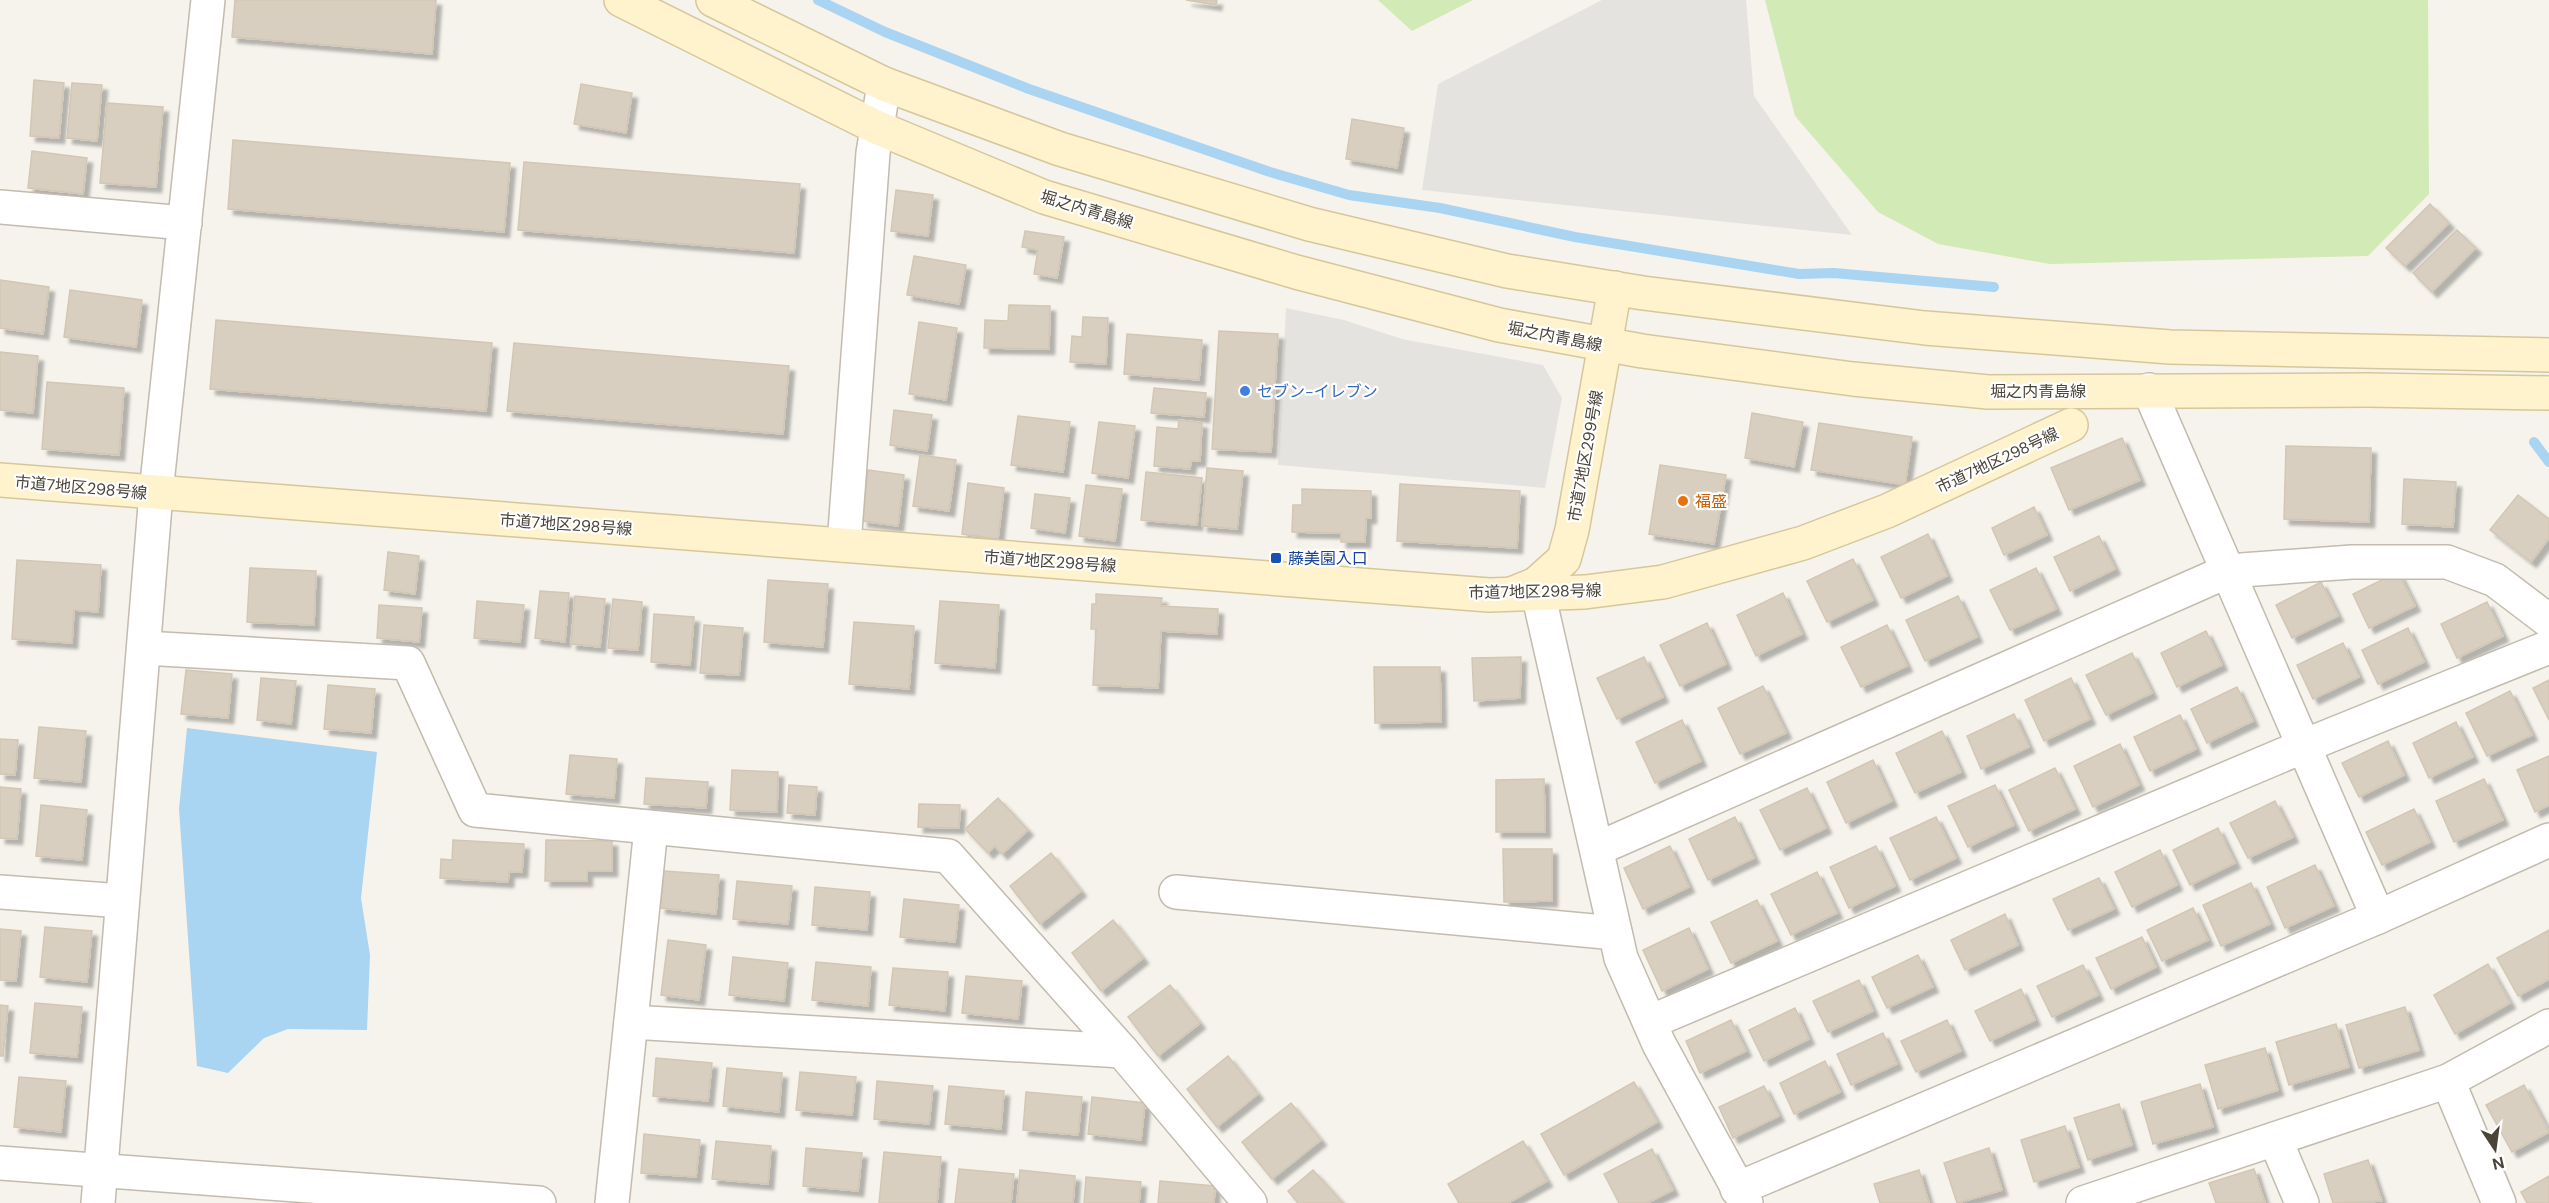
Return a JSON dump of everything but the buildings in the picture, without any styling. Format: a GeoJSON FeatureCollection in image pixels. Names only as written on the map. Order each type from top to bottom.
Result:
{"type":"FeatureCollection","features":[{"type":"Feature","properties":{"kind":"main road","name":"堀之内青島線"},"geometry":{"type":"LineString","coordinates":[[621,0],[876,128],[1044,197],[1284,269],[1499,325],[1604,345],[1853,379],[1988,392],[2368,390],[2549,393]]}},
{"type":"Feature","properties":{"kind":"main road"},"geometry":{"type":"LineString","coordinates":[[713,0],[884,84],[1060,149],[1309,224],[1507,271],[1644,294],[1926,328],[2170,347],[2549,356]]}},
{"type":"Feature","properties":{"kind":"main road","name":"市道7地区299号線"},"geometry":{"type":"LineString","coordinates":[[1528,590],[1564,559],[1572,530],[1615,288]]}},
{"type":"Feature","properties":{"kind":"main road","name":"市道7地区298号線"},"geometry":{"type":"LineString","coordinates":[[0,480],[1490,595],[1528,590],[1585,592],[1663,582],[1803,543],[1887,511],[2071,425]]}},
{"type":"Feature","properties":{"kind":"street"},"geometry":{"type":"LineString","coordinates":[[98,1203],[156,493],[208,0]]}},
{"type":"Feature","properties":{"kind":"street"},"geometry":{"type":"LineString","coordinates":[[844,544],[876,128],[884,84]]}},
{"type":"Feature","properties":{"kind":"street"},"geometry":{"type":"LineString","coordinates":[[0,207],[185,223]]}},
{"type":"Feature","properties":{"kind":"street"},"geometry":{"type":"LineString","coordinates":[[2150,390],[2378,917]]}},
{"type":"Feature","properties":{"kind":"street"},"geometry":{"type":"LineString","coordinates":[[1597,849],[2228,571],[2352,562],[2447,562],[2495,580],[2549,621]]}},
{"type":"Feature","properties":{"kind":"street"},"geometry":{"type":"LineString","coordinates":[[1528,590],[1597,849],[1621,958],[1650,1022],[1741,1196],[2549,840]]}},
{"type":"Feature","properties":{"kind":"street"},"geometry":{"type":"LineString","coordinates":[[1650,1022],[2304,746],[2549,647]]}},
{"type":"Feature","properties":{"kind":"street"},"geometry":{"type":"LineString","coordinates":[[144,648],[408,663],[476,810],[948,856],[1122,1051],[1251,1203]]}},
{"type":"Feature","properties":{"kind":"street"},"geometry":{"type":"LineString","coordinates":[[612,1203],[651,828]]}},
{"type":"Feature","properties":{"kind":"street"},"geometry":{"type":"LineString","coordinates":[[0,892],[122,901]]}},
{"type":"Feature","properties":{"kind":"street"},"geometry":{"type":"LineString","coordinates":[[1176,892],[1616,933]]}},
{"type":"Feature","properties":{"kind":"street"},"geometry":{"type":"LineString","coordinates":[[631,1022],[1122,1051]]}},
{"type":"Feature","properties":{"kind":"street"},"geometry":{"type":"LineString","coordinates":[[2091,1202],[2448,1082],[2549,1026]]}},
{"type":"Feature","properties":{"kind":"street"},"geometry":{"type":"LineString","coordinates":[[2448,1082],[2499,1203]]}},
{"type":"Feature","properties":{"kind":"street"},"geometry":{"type":"LineString","coordinates":[[2275,1139],[2302,1203]]}},
{"type":"Feature","properties":{"kind":"street"},"geometry":{"type":"LineString","coordinates":[[0,1162],[100,1170],[300,1194],[539,1203]]}},
{"type":"Feature","properties":{"kind":"green space"},"geometry":{"type":"Polygon","coordinates":[[[1378,0],[1473,0],[1412,31],[1378,0]]]}},
{"type":"Feature","properties":{"kind":"green space"},"geometry":{"type":"Polygon","coordinates":[[[1765,0],[2428,0],[2429,194],[2368,256],[2050,264],[1938,244],[1878,212],[1795,116],[1765,0]]]}},
{"type":"Feature","properties":{"kind":"shaded area"},"geometry":{"type":"Polygon","coordinates":[[[1602,0],[1746,0],[1754,96],[1852,235],[1422,190],[1438,84],[1602,0]]]}},
{"type":"Feature","properties":{"kind":"shaded area"},"geometry":{"type":"Polygon","coordinates":[[[1286,308],[1344,320],[1402,339],[1543,365],[1562,398],[1545,488],[1278,465],[1286,308]]]}},
{"type":"Feature","properties":{"kind":"water"},"geometry":{"type":"Polygon","coordinates":[[[187,728],[377,752],[361,898],[370,955],[367,1030],[288,1029],[264,1038],[228,1073],[197,1066],[179,809],[187,728]]]}},
{"type":"Feature","properties":{"kind":"waterway"},"geometry":{"type":"LineString","coordinates":[[818,0],[885,32],[1029,89],[1270,172],[1349,195],[1440,208],[1575,237],[1799,274],[1834,273],[1994,287]]}},
{"type":"Feature","properties":{"kind":"waterway"},"geometry":{"type":"LineString","coordinates":[[2534,442],[2549,462]]}},
{"type":"Feature","properties":{"kind":"place","name":"セブン-イレブン"},"geometry":{"type":"Point","coordinates":[1245,391]}},
{"type":"Feature","properties":{"kind":"place","name":"福盛"},"geometry":{"type":"Point","coordinates":[1683,501]}},
{"type":"Feature","properties":{"kind":"place","name":"藤美園入口"},"geometry":{"type":"Point","coordinates":[1276,558]}}]}
